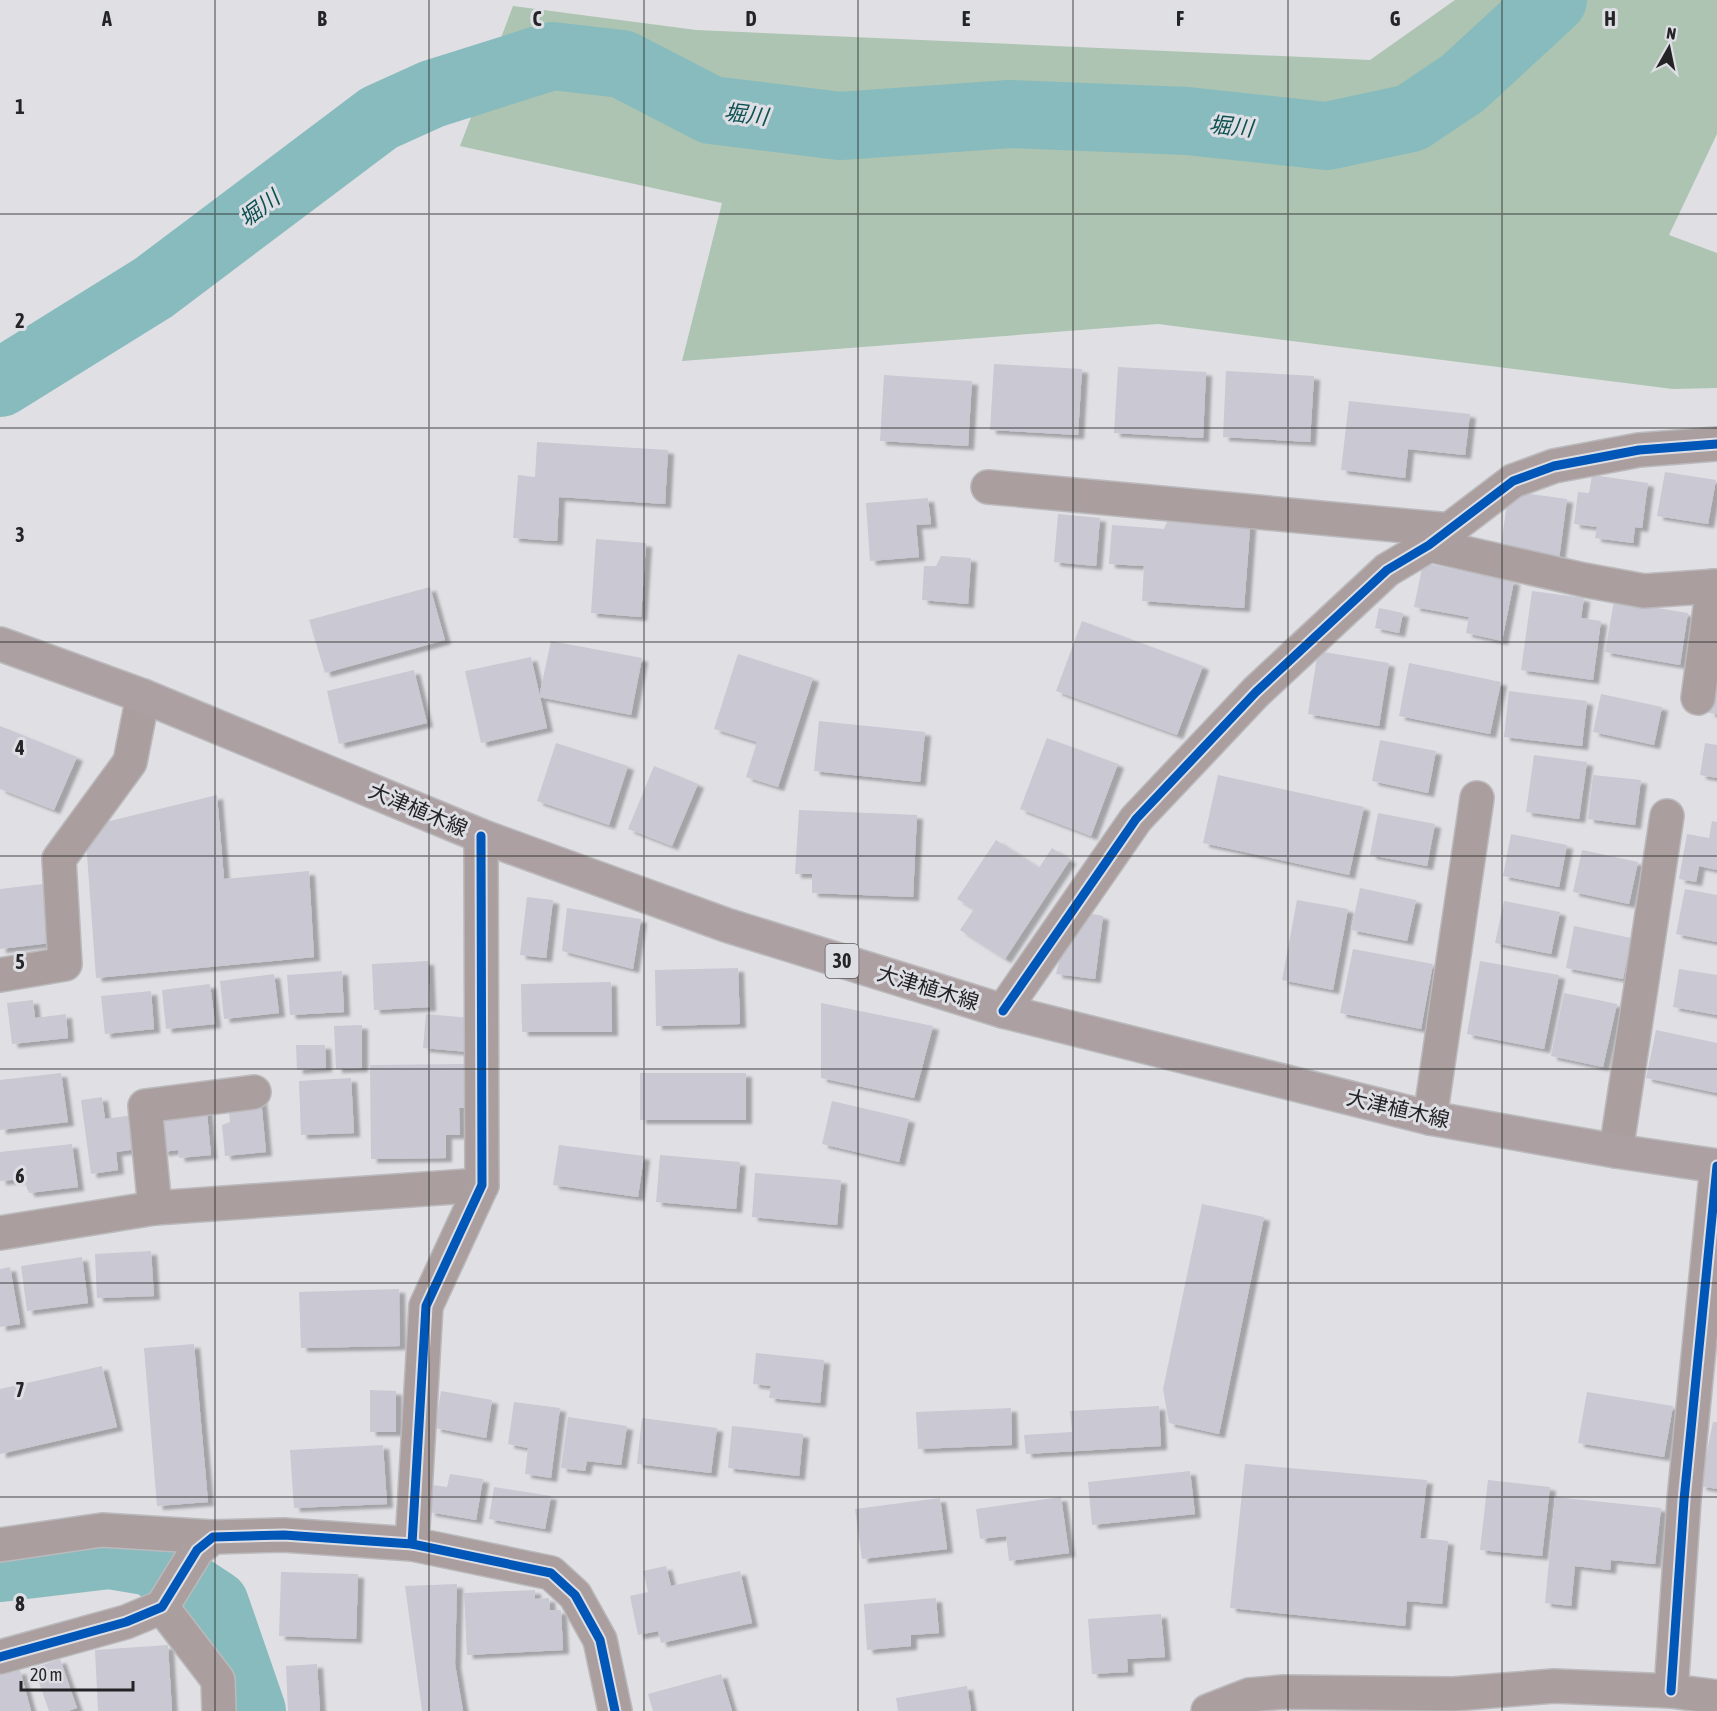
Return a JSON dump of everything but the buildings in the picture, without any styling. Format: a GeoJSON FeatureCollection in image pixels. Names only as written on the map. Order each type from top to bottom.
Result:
{"type":"FeatureCollection","features":[{"type":"Feature","properties":{"kind":"main road","name":"大津植木線"},"geometry":{"type":"LineString","coordinates":[[0,644],[143,696],[481,836],[726,925],[1003,1011],[1430,1118],[1616,1151],[1717,1166]]}},
{"type":"Feature","properties":{"kind":"street"},"geometry":{"type":"LineString","coordinates":[[1003,1011],[1136,819],[1256,692],[1387,570],[1440,538],[1513,481],[1554,466],[1639,450],[1717,444]]}},
{"type":"Feature","properties":{"kind":"street"},"geometry":{"type":"LineString","coordinates":[[988,487],[1440,538],[1584,580],[1644,591],[1715,586],[1698,698]]}},
{"type":"Feature","properties":{"kind":"street"},"geometry":{"type":"LineString","coordinates":[[0,975],[64,964],[59,859],[130,762],[143,696]]}},
{"type":"Feature","properties":{"kind":"street"},"geometry":{"type":"LineString","coordinates":[[1430,1118],[1478,798]]}},
{"type":"Feature","properties":{"kind":"street"},"geometry":{"type":"LineString","coordinates":[[1616,1151],[1666,816]]}},
{"type":"Feature","properties":{"kind":"street"},"geometry":{"type":"LineString","coordinates":[[412,1544],[426,1306],[483,1185],[481,836]]}},
{"type":"Feature","properties":{"kind":"street"},"geometry":{"type":"LineString","coordinates":[[155,1208],[145,1106],[254,1092]]}},
{"type":"Feature","properties":{"kind":"street"},"geometry":{"type":"LineString","coordinates":[[1671,1691],[1684,1500],[1717,1166]]}},
{"type":"Feature","properties":{"kind":"street"},"geometry":{"type":"LineString","coordinates":[[0,1233],[155,1208],[483,1185]]}},
{"type":"Feature","properties":{"kind":"street"},"geometry":{"type":"LineString","coordinates":[[0,1545],[102,1530],[213,1538],[284,1535],[412,1544],[551,1573],[575,1595],[600,1640],[615,1711]]}},
{"type":"Feature","properties":{"kind":"street"},"geometry":{"type":"LineString","coordinates":[[0,1657],[126,1622],[162,1606],[197,1550],[213,1538]]}},
{"type":"Feature","properties":{"kind":"street"},"geometry":{"type":"LineString","coordinates":[[162,1606],[218,1680],[219,1711]]}},
{"type":"Feature","properties":{"kind":"street"},"geometry":{"type":"LineString","coordinates":[[1208,1711],[1249,1695],[1283,1692],[1453,1694],[1554,1686],[1671,1691],[1717,1697]]}},
{"type":"Feature","properties":{"kind":"green space"},"geometry":{"type":"Polygon","coordinates":[[[1455,0],[1717,0],[1717,134],[1669,235],[1717,253],[1717,388],[1673,389],[1158,324],[682,361],[722,203],[460,146],[513,6],[696,30],[1370,60],[1455,0]]]}},
{"type":"Feature","properties":{"kind":"waterway","name":"堀川"},"geometry":{"type":"LineString","coordinates":[[0,383],[153,288],[379,118],[432,94],[552,56],[622,64],[711,110],[840,126],[1010,114],[1187,121],[1327,136],[1411,118],[1463,83],[1553,0]]}},
{"type":"Feature","properties":{"kind":"waterway"},"geometry":{"type":"LineString","coordinates":[[0,1568],[109,1555],[151,1562],[215,1604],[252,1711]]}},
{"type":"Feature","properties":{"kind":"cycle path"},"geometry":{"type":"LineString","coordinates":[[1003,1011],[1136,819],[1256,692],[1387,570],[1429,545],[1513,481],[1554,466],[1639,450],[1717,444]]}},
{"type":"Feature","properties":{"kind":"cycle path"},"geometry":{"type":"LineString","coordinates":[[412,1544],[426,1306],[482,1185],[481,836]]}},
{"type":"Feature","properties":{"kind":"cycle path"},"geometry":{"type":"LineString","coordinates":[[1671,1691],[1684,1500],[1717,1166]]}},
{"type":"Feature","properties":{"kind":"cycle path"},"geometry":{"type":"LineString","coordinates":[[0,1657],[126,1622],[162,1607],[197,1550],[213,1537],[284,1535],[412,1544],[551,1573],[575,1595],[600,1640],[615,1711]]}}]}
